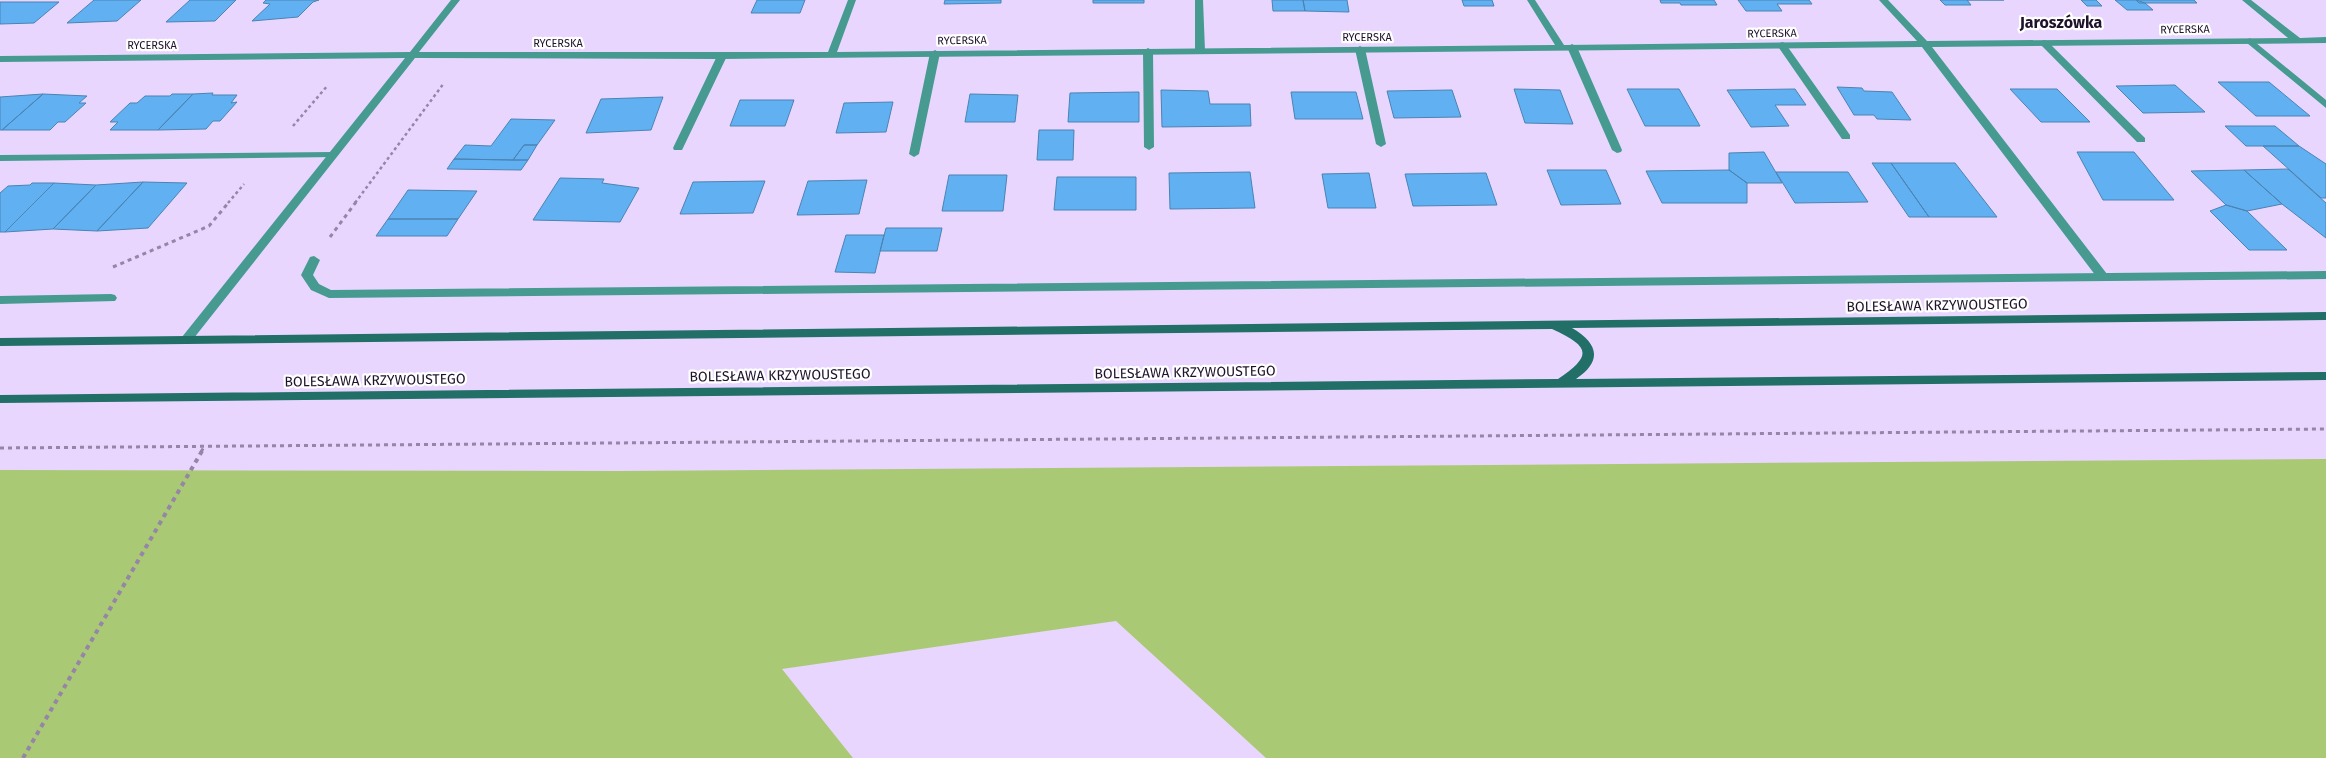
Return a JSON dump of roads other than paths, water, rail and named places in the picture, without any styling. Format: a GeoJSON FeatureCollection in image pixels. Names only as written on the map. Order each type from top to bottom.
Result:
{"type":"FeatureCollection","features":[{"type":"Feature","properties":{"kind":"main road","name":"BOLESŁAWA KRZYWOUSTEGO"},"geometry":{"type":"LineString","coordinates":[[0,342],[2326,316]]}},
{"type":"Feature","properties":{"kind":"main road","name":"BOLESŁAWA KRZYWOUSTEGO"},"geometry":{"type":"LineString","coordinates":[[1549,324],[1572,333],[1585,342],[1588,354],[1584,366],[1561,383]]}},
{"type":"Feature","properties":{"kind":"main road","name":"BOLESŁAWA KRZYWOUSTEGO"},"geometry":{"type":"LineString","coordinates":[[0,399],[2326,376]]}},
{"type":"Feature","properties":{"kind":"street"},"geometry":{"type":"LineString","coordinates":[[186,340],[410,55],[456,0]]}},
{"type":"Feature","properties":{"kind":"street"},"geometry":{"type":"LineString","coordinates":[[832,54],[852,0]]}},
{"type":"Feature","properties":{"kind":"street"},"geometry":{"type":"LineString","coordinates":[[1198,0],[1200,51]]}},
{"type":"Feature","properties":{"kind":"street"},"geometry":{"type":"LineString","coordinates":[[1531,0],[1561,47]]}},
{"type":"Feature","properties":{"kind":"street"},"geometry":{"type":"LineString","coordinates":[[1883,0],[1925,44],[2103,277]]}},
{"type":"Feature","properties":{"kind":"street"},"geometry":{"type":"LineString","coordinates":[[2246,0],[2297,40]]}},
{"type":"Feature","properties":{"kind":"street","name":"RYCERSKA"},"geometry":{"type":"LineString","coordinates":[[0,59],[410,55],[722,56],[2326,40]]}},
{"type":"Feature","properties":{"kind":"street"},"geometry":{"type":"LineString","coordinates":[[2250,41],[2326,105]]}},
{"type":"Feature","properties":{"kind":"street"},"geometry":{"type":"LineString","coordinates":[[2044,43],[2141,140]]}},
{"type":"Feature","properties":{"kind":"street"},"geometry":{"type":"LineString","coordinates":[[1782,46],[1846,136]]}},
{"type":"Feature","properties":{"kind":"street"},"geometry":{"type":"LineString","coordinates":[[1572,47],[1617,150]]}},
{"type":"Feature","properties":{"kind":"street"},"geometry":{"type":"LineString","coordinates":[[1360,49],[1381,144]]}},
{"type":"Feature","properties":{"kind":"street"},"geometry":{"type":"LineString","coordinates":[[1148,51],[1149,147]]}},
{"type":"Feature","properties":{"kind":"street"},"geometry":{"type":"LineString","coordinates":[[914,154],[935,53]]}},
{"type":"Feature","properties":{"kind":"street"},"geometry":{"type":"LineString","coordinates":[[678,148],[722,56]]}},
{"type":"Feature","properties":{"kind":"street"},"geometry":{"type":"LineString","coordinates":[[0,158],[333,155]]}},
{"type":"Feature","properties":{"kind":"street"},"geometry":{"type":"LineString","coordinates":[[314,260],[307,275],[315,287],[330,294],[2326,275]]}},
{"type":"Feature","properties":{"kind":"street"},"geometry":{"type":"LineString","coordinates":[[0,300],[111,298]]}},
{"type":"Feature","properties":{"kind":"district","name":"Jaroszówka"},"geometry":{"type":"Point","coordinates":[2061,22]}}]}
